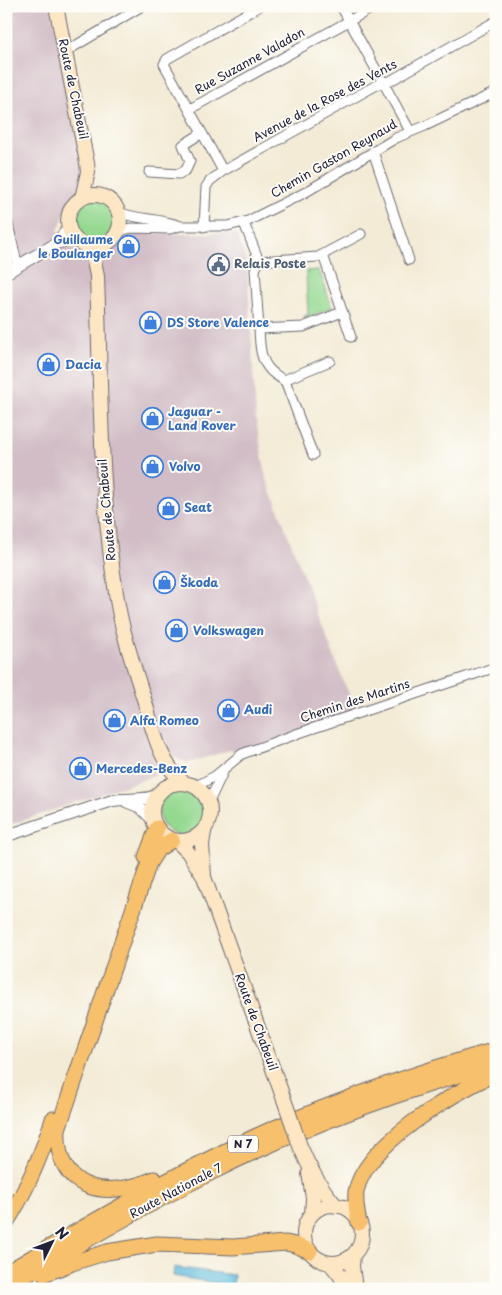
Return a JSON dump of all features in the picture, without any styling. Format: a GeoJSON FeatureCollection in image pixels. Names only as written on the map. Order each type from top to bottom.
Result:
{"type":"FeatureCollection","features":[{"type":"Feature","properties":{"kind":"highway"},"geometry":{"type":"LineString","coordinates":[[6,1223],[24,1194],[44,1148],[155,824]]}},
{"type":"Feature","properties":{"kind":"highway"},"geometry":{"type":"LineString","coordinates":[[175,841],[158,849],[149,863],[59,1121],[57,1144],[62,1162],[69,1172],[78,1180],[96,1188],[128,1189],[165,1175],[180,1174]]}},
{"type":"Feature","properties":{"kind":"highway","name":"Route Nationale 7"},"geometry":{"type":"LineString","coordinates":[[7,1282],[96,1220],[180,1174],[268,1131],[349,1098],[496,1050]]}},
{"type":"Feature","properties":{"kind":"highway","name":"Route Nationale 7"},"geometry":{"type":"LineString","coordinates":[[7,1282],[214,1171],[269,1145],[367,1105],[496,1064]]}},
{"type":"Feature","properties":{"kind":"highway"},"geometry":{"type":"LineString","coordinates":[[359,1223],[356,1192],[360,1180],[374,1158],[433,1107],[469,1086],[496,1074]]}},
{"type":"Feature","properties":{"kind":"highway"},"geometry":{"type":"LineString","coordinates":[[7,1282],[28,1282],[55,1269],[107,1252],[157,1244],[233,1247],[286,1243],[310,1251]]}},
{"type":"Feature","properties":{"kind":"main road","name":"Route de Chabeuil"},"geometry":{"type":"LineString","coordinates":[[56,6],[79,117],[88,172],[102,196]]}},
{"type":"Feature","properties":{"kind":"main road","name":"Route de Chabeuil"},"geometry":{"type":"LineString","coordinates":[[82,198],[88,172]]}},
{"type":"Feature","properties":{"kind":"main road"},"geometry":{"type":"LineString","coordinates":[[88,195],[102,196],[114,205],[119,218],[117,232],[114,237],[104,244],[96,246],[77,237],[68,221],[70,210],[77,201],[88,195]]}},
{"type":"Feature","properties":{"kind":"main road","name":"Route de Chabeuil"},"geometry":{"type":"LineString","coordinates":[[77,237],[94,261],[97,276],[101,429],[108,540],[116,595],[128,647],[156,738]]}},
{"type":"Feature","properties":{"kind":"main road","name":"Route de Chabeuil"},"geometry":{"type":"LineString","coordinates":[[97,276],[101,250],[104,244]]}},
{"type":"Feature","properties":{"kind":"main road"},"geometry":{"type":"LineString","coordinates":[[156,738],[167,765],[175,776],[205,795],[209,802],[210,818],[204,832],[202,844],[204,877]]}},
{"type":"Feature","properties":{"kind":"main road"},"geometry":{"type":"LineString","coordinates":[[156,738],[162,772],[160,793],[152,810],[155,824],[163,836],[175,841],[188,852],[204,877]]}},
{"type":"Feature","properties":{"kind":"main road"},"geometry":{"type":"LineString","coordinates":[[160,793],[175,784],[188,784]]}},
{"type":"Feature","properties":{"kind":"main road"},"geometry":{"type":"LineString","coordinates":[[175,841],[187,841],[196,838],[204,832]]}},
{"type":"Feature","properties":{"kind":"main road","name":"Route de Chabeuil"},"geometry":{"type":"LineString","coordinates":[[204,877],[309,1168]]}},
{"type":"Feature","properties":{"kind":"main road"},"geometry":{"type":"LineString","coordinates":[[309,1168],[324,1192],[336,1206]]}},
{"type":"Feature","properties":{"kind":"main road"},"geometry":{"type":"LineString","coordinates":[[309,1168],[313,1198],[312,1214],[304,1232],[306,1245],[315,1257],[330,1263],[342,1262],[353,1255]]}},
{"type":"Feature","properties":{"kind":"main road"},"geometry":{"type":"LineString","coordinates":[[312,1214],[323,1208],[336,1206],[350,1211],[359,1223],[361,1240],[353,1255],[352,1266],[355,1289]]}},
{"type":"Feature","properties":{"kind":"main road"},"geometry":{"type":"LineString","coordinates":[[330,1263],[348,1289]]}},
{"type":"Feature","properties":{"kind":"street"},"geometry":{"type":"LineString","coordinates":[[65,52],[142,6]]}},
{"type":"Feature","properties":{"kind":"street"},"geometry":{"type":"LineString","coordinates":[[223,171],[164,64],[167,59],[260,6]]}},
{"type":"Feature","properties":{"kind":"street"},"geometry":{"type":"LineString","coordinates":[[341,6],[410,131]]}},
{"type":"Feature","properties":{"kind":"street","name":"Rue Suzanne Valadon"},"geometry":{"type":"LineString","coordinates":[[190,109],[376,6]]}},
{"type":"Feature","properties":{"kind":"street","name":"Avenue de la Rose des Vents"},"geometry":{"type":"LineString","coordinates":[[204,227],[206,187],[210,181],[223,171],[382,82],[390,81],[496,21]]}},
{"type":"Feature","properties":{"kind":"street","name":"Chemin Gaston Reynaud"},"geometry":{"type":"LineString","coordinates":[[117,232],[131,228],[170,229],[180,226],[228,226],[244,223],[306,192],[410,131],[425,126],[496,92]]}},
{"type":"Feature","properties":{"kind":"street"},"geometry":{"type":"LineString","coordinates":[[183,145],[202,133]]}},
{"type":"Feature","properties":{"kind":"street"},"geometry":{"type":"LineString","coordinates":[[149,172],[183,173],[190,161],[178,136]]}},
{"type":"Feature","properties":{"kind":"street"},"geometry":{"type":"LineString","coordinates":[[373,151],[409,260]]}},
{"type":"Feature","properties":{"kind":"street","name":"Chemin Gaston Reynaud"},"geometry":{"type":"LineString","coordinates":[[118,212],[138,218],[170,222],[180,226]]}},
{"type":"Feature","properties":{"kind":"street"},"geometry":{"type":"LineString","coordinates":[[6,216],[18,266]]}},
{"type":"Feature","properties":{"kind":"street"},"geometry":{"type":"LineString","coordinates":[[244,223],[259,261],[255,270],[260,350],[264,361],[271,371],[284,380],[313,455]]}},
{"type":"Feature","properties":{"kind":"street"},"geometry":{"type":"LineString","coordinates":[[259,261],[318,257],[361,234]]}},
{"type":"Feature","properties":{"kind":"street"},"geometry":{"type":"LineString","coordinates":[[6,274],[57,243],[77,237]]}},
{"type":"Feature","properties":{"kind":"street"},"geometry":{"type":"LineString","coordinates":[[323,255],[351,337]]}},
{"type":"Feature","properties":{"kind":"street"},"geometry":{"type":"LineString","coordinates":[[259,329],[303,327],[342,312]]}},
{"type":"Feature","properties":{"kind":"street"},"geometry":{"type":"LineString","coordinates":[[284,380],[330,361]]}},
{"type":"Feature","properties":{"kind":"street","name":"Chemin des Martins"},"geometry":{"type":"LineString","coordinates":[[188,784],[208,781],[242,754],[496,667]]}},
{"type":"Feature","properties":{"kind":"street"},"geometry":{"type":"LineString","coordinates":[[209,802],[225,767]]}},
{"type":"Feature","properties":{"kind":"street"},"geometry":{"type":"LineString","coordinates":[[6,836],[118,799],[150,799],[160,793]]}},
{"type":"Feature","properties":{"kind":"street"},"geometry":{"type":"LineString","coordinates":[[118,799],[140,807],[155,824]]}},
{"type":"Feature","properties":{"kind":"shaded area"},"geometry":{"type":"Polygon","coordinates":[[[6,6],[51,6],[85,166],[81,189],[71,199],[58,230],[66,248],[79,249],[87,256],[106,253],[114,249],[130,234],[237,233],[247,264],[256,420],[266,477],[344,683],[359,713],[242,754],[230,750],[188,763],[174,757],[154,732],[148,733],[157,775],[6,826],[6,6]]]}},
{"type":"Feature","properties":{"kind":"green space"},"geometry":{"type":"Polygon","coordinates":[[[94,199],[109,205],[115,220],[109,235],[94,241],[79,235],[73,220],[79,205],[94,199]]]}},
{"type":"Feature","properties":{"kind":"green space"},"geometry":{"type":"Polygon","coordinates":[[[319,270],[332,308],[304,318],[304,316],[308,315],[306,271],[319,270]]]}},
{"type":"Feature","properties":{"kind":"green space"},"geometry":{"type":"Polygon","coordinates":[[[182,789],[195,793],[201,799],[205,812],[201,825],[195,831],[182,835],[169,831],[163,825],[159,812],[163,799],[169,793],[182,789]]]}},
{"type":"Feature","properties":{"kind":"water"},"geometry":{"type":"Polygon","coordinates":[[[174,1267],[234,1275],[233,1286],[173,1276],[174,1267]]]}},
{"type":"Feature","properties":{"kind":"place","name":"Guillaume le Boulanger"},"geometry":{"type":"Point","coordinates":[129,247]}},
{"type":"Feature","properties":{"kind":"place","name":"Relais Poste"},"geometry":{"type":"Point","coordinates":[218,264]}},
{"type":"Feature","properties":{"kind":"place","name":"DS Store Valence"},"geometry":{"type":"Point","coordinates":[151,323]}},
{"type":"Feature","properties":{"kind":"place","name":"Dacia"},"geometry":{"type":"Point","coordinates":[49,365]}},
{"type":"Feature","properties":{"kind":"place","name":"Jaguar - Land Rover"},"geometry":{"type":"Point","coordinates":[152,419]}},
{"type":"Feature","properties":{"kind":"place","name":"Volvo"},"geometry":{"type":"Point","coordinates":[153,467]}},
{"type":"Feature","properties":{"kind":"place","name":"Seat"},"geometry":{"type":"Point","coordinates":[168,508]}},
{"type":"Feature","properties":{"kind":"place","name":"Škoda"},"geometry":{"type":"Point","coordinates":[164,583]}},
{"type":"Feature","properties":{"kind":"place","name":"Volkswagen"},"geometry":{"type":"Point","coordinates":[177,631]}},
{"type":"Feature","properties":{"kind":"place","name":"Audi"},"geometry":{"type":"Point","coordinates":[228,710]}},
{"type":"Feature","properties":{"kind":"place","name":"Alfa Romeo"},"geometry":{"type":"Point","coordinates":[114,721]}},
{"type":"Feature","properties":{"kind":"place","name":"Mercedes-Benz"},"geometry":{"type":"Point","coordinates":[80,769]}}]}
